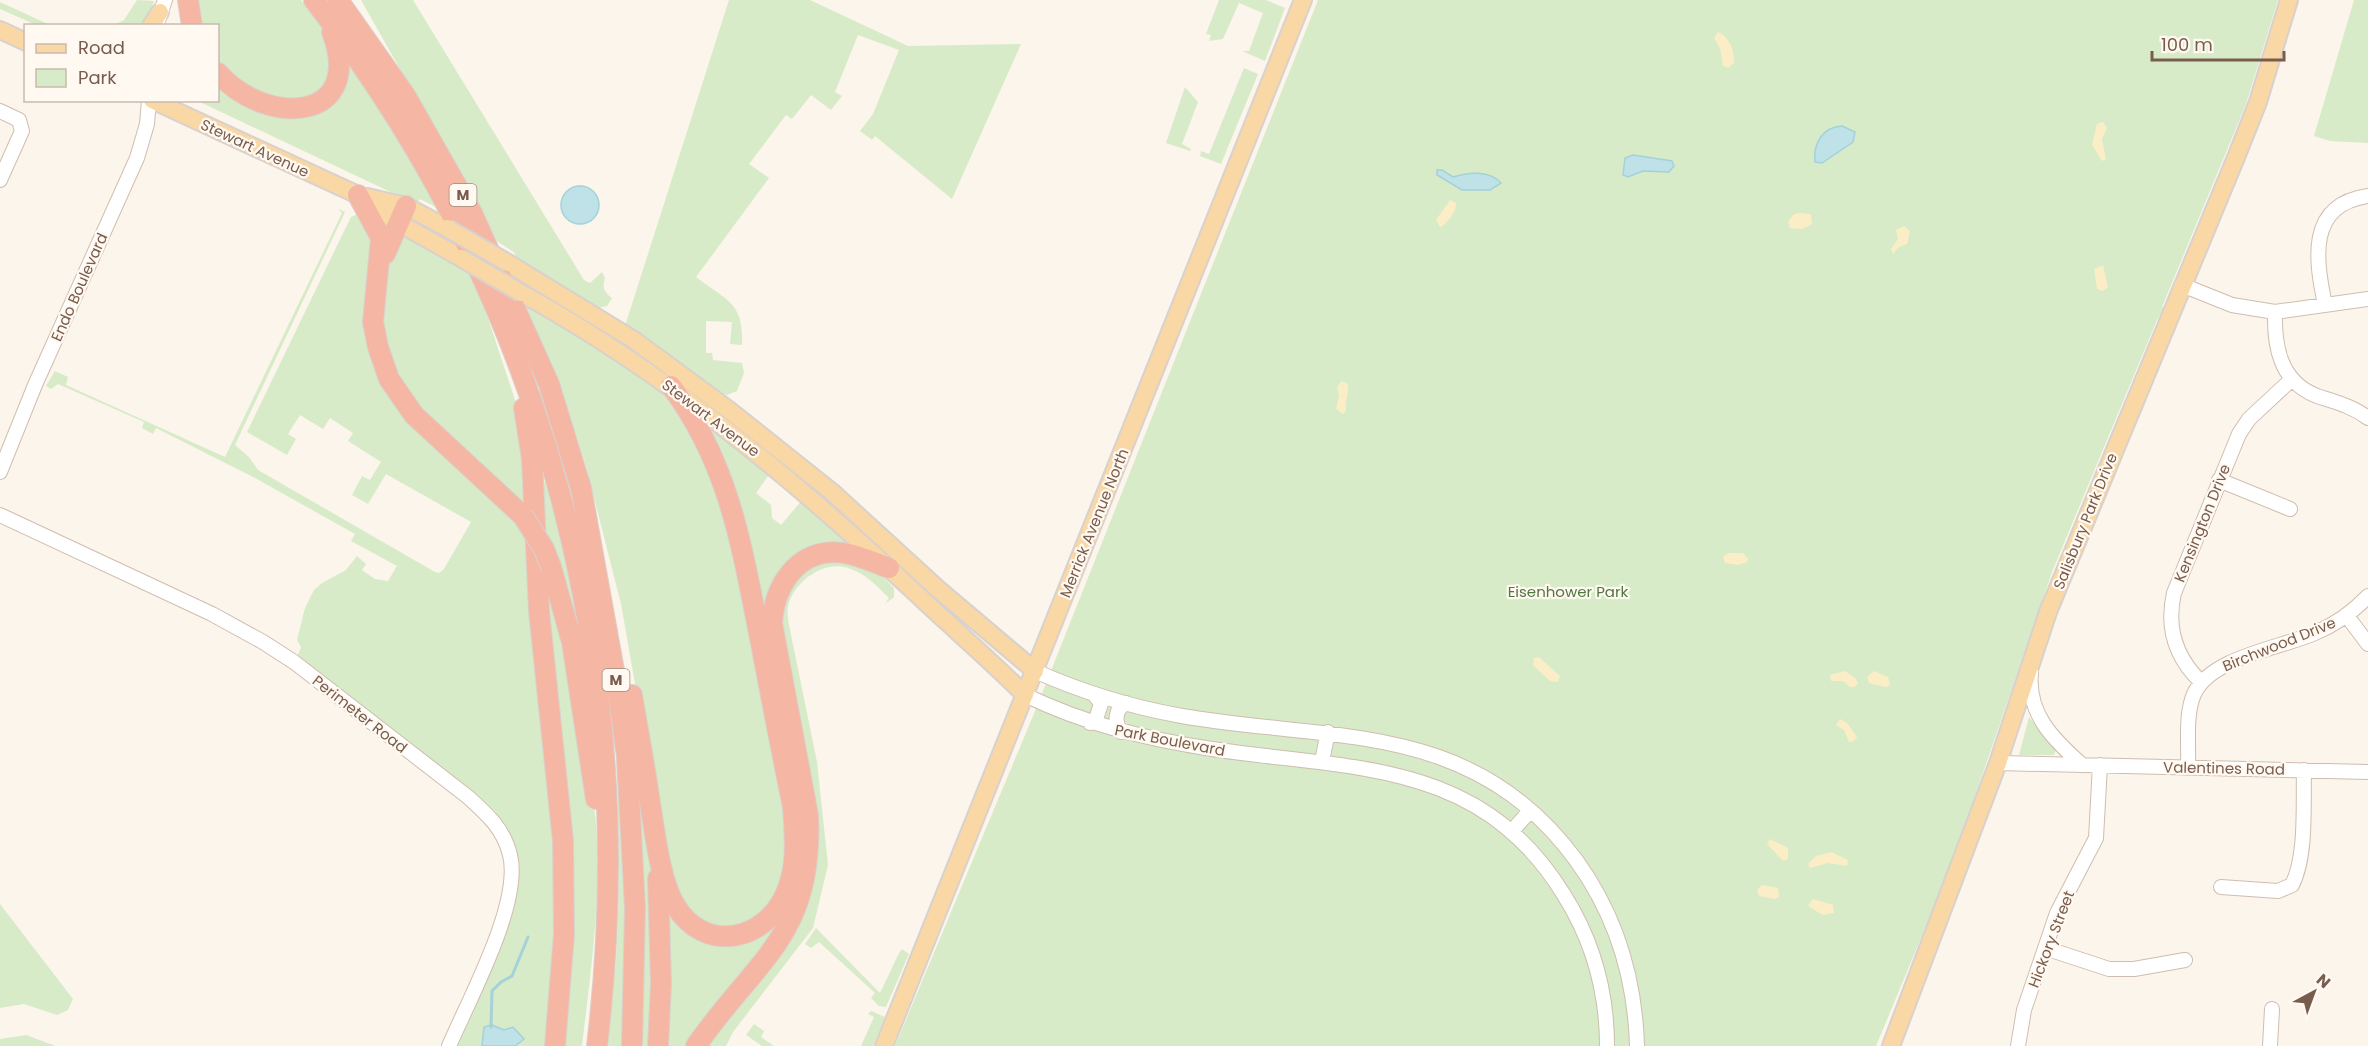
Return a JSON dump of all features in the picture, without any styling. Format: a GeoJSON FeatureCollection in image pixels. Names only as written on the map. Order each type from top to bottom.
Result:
{"type":"FeatureCollection","features":[{"type":"Feature","properties":{"kind":"highway"},"geometry":{"type":"LineString","coordinates":[[188,0],[192,24]]}},
{"type":"Feature","properties":{"kind":"highway"},"geometry":{"type":"LineString","coordinates":[[355,0],[388,70]]}},
{"type":"Feature","properties":{"kind":"highway"},"geometry":{"type":"LineString","coordinates":[[219,74],[238,91],[270,107],[296,109],[318,101],[333,87],[340,69],[339,53],[326,4]]}},
{"type":"Feature","properties":{"kind":"highway","name":"M"},"geometry":{"type":"LineString","coordinates":[[326,4],[388,70],[440,154],[472,213],[545,375],[581,488],[596,559],[619,698],[631,814],[635,908],[632,1046]]}},
{"type":"Feature","properties":{"kind":"highway","name":"M"},"geometry":{"type":"LineString","coordinates":[[326,4],[435,184],[471,252],[515,355],[557,481],[587,613],[605,742],[609,890],[606,955],[597,1046]]}},
{"type":"Feature","properties":{"kind":"highway"},"geometry":{"type":"LineString","coordinates":[[358,195],[381,238],[373,309],[375,333],[381,359],[395,389],[414,415],[523,516],[551,567],[563,602],[572,642],[593,774],[600,843],[609,890]]}},
{"type":"Feature","properties":{"kind":"highway"},"geometry":{"type":"LineString","coordinates":[[377,276],[401,214]]}},
{"type":"Feature","properties":{"kind":"highway"},"geometry":{"type":"LineString","coordinates":[[515,355],[532,459],[539,611],[563,831],[564,925],[555,1046]]}},
{"type":"Feature","properties":{"kind":"highway"},"geometry":{"type":"LineString","coordinates":[[596,559],[616,620],[632,695],[656,844],[673,903],[691,925],[713,935],[743,934],[765,923],[775,913],[786,892],[794,859],[793,807],[737,526],[722,477],[704,436],[691,413],[670,386]]}},
{"type":"Feature","properties":{"kind":"highway"},"geometry":{"type":"LineString","coordinates":[[696,1046],[777,946],[797,906],[805,878],[809,840],[808,815],[803,778],[774,634],[773,604],[777,592],[785,578],[798,566],[818,555],[846,553],[889,568]]}},
{"type":"Feature","properties":{"kind":"highway"},"geometry":{"type":"LineString","coordinates":[[656,844],[661,984],[658,1046]]}},
{"type":"Feature","properties":{"kind":"main road","name":"Merrick Avenue North"},"geometry":{"type":"LineString","coordinates":[[884,1046],[1303,0]]}},
{"type":"Feature","properties":{"kind":"main road","name":"Salisbury Park Drive"},"geometry":{"type":"LineString","coordinates":[[1891,1046],[1998,763],[2048,612],[2258,102],[2289,0]]}},
{"type":"Feature","properties":{"kind":"main road"},"geometry":{"type":"LineString","coordinates":[[0,30],[24,41]]}},
{"type":"Feature","properties":{"kind":"main road","name":"Stewart Avenue"},"geometry":{"type":"LineString","coordinates":[[154,102],[401,214],[447,228],[634,340],[731,418],[832,492],[938,589],[1035,671]]}},
{"type":"Feature","properties":{"kind":"main road","name":"Stewart Avenue"},"geometry":{"type":"LineString","coordinates":[[401,214],[461,258],[575,323],[670,386],[731,418],[808,494],[1025,695]]}},
{"type":"Feature","properties":{"kind":"main road"},"geometry":{"type":"LineString","coordinates":[[808,494],[832,492]]}},
{"type":"Feature","properties":{"kind":"main road"},"geometry":{"type":"LineString","coordinates":[[861,542],[862,519]]}},
{"type":"Feature","properties":{"kind":"street","name":"Endo Boulevard"},"geometry":{"type":"LineString","coordinates":[[0,472],[35,385],[137,158],[147,124],[150,102]]}},
{"type":"Feature","properties":{"kind":"street"},"geometry":{"type":"LineString","coordinates":[[0,111],[19,120],[22,131],[0,180]]}},
{"type":"Feature","properties":{"kind":"street"},"geometry":{"type":"LineString","coordinates":[[2325,305],[2317,260],[2320,233],[2332,214],[2341,207],[2349,201],[2368,196]]}},
{"type":"Feature","properties":{"kind":"street"},"geometry":{"type":"LineString","coordinates":[[2182,285],[2232,305],[2275,312],[2368,299]]}},
{"type":"Feature","properties":{"kind":"street"},"geometry":{"type":"LineString","coordinates":[[2275,312],[2275,342],[2281,362],[2292,379],[2314,395],[2346,405],[2368,418]]}},
{"type":"Feature","properties":{"kind":"street","name":"Kensington Drive"},"geometry":{"type":"LineString","coordinates":[[2201,682],[2187,667],[2176,649],[2170,612],[2177,583],[2243,427],[2292,379]]}},
{"type":"Feature","properties":{"kind":"street"},"geometry":{"type":"LineString","coordinates":[[2219,480],[2289,509]]}},
{"type":"Feature","properties":{"kind":"street","name":"Perimeter Road"},"geometry":{"type":"LineString","coordinates":[[0,515],[212,614],[263,642],[294,662],[468,796],[493,819],[510,854],[513,870],[511,892],[501,923],[449,1046]]}},
{"type":"Feature","properties":{"kind":"street","name":"Birchwood Drive"},"geometry":{"type":"LineString","coordinates":[[2201,682],[2218,668],[2309,635],[2347,616],[2368,596]]}},
{"type":"Feature","properties":{"kind":"street"},"geometry":{"type":"LineString","coordinates":[[2347,616],[2368,644]]}},
{"type":"Feature","properties":{"kind":"street"},"geometry":{"type":"LineString","coordinates":[[2033,656],[2031,691],[2041,721],[2054,740],[2081,764]]}},
{"type":"Feature","properties":{"kind":"street","name":"Park Boulevard"},"geometry":{"type":"LineString","coordinates":[[1035,671],[1095,695],[1183,716],[1328,732],[1386,741],[1446,758],[1491,782],[1530,811],[1570,852],[1605,906],[1631,980],[1637,1046]]}},
{"type":"Feature","properties":{"kind":"street"},"geometry":{"type":"LineString","coordinates":[[2188,767],[2190,709],[2201,682]]}},
{"type":"Feature","properties":{"kind":"street","name":"Park Boulevard"},"geometry":{"type":"LineString","coordinates":[[1025,695],[1064,714],[1120,732],[1214,749],[1322,761],[1413,778],[1457,796],[1511,832],[1556,881],[1575,912],[1590,946],[1602,988],[1607,1046]]}},
{"type":"Feature","properties":{"kind":"street"},"geometry":{"type":"LineString","coordinates":[[1090,723],[1096,719],[1101,704],[1095,695]]}},
{"type":"Feature","properties":{"kind":"street"},"geometry":{"type":"LineString","coordinates":[[1120,732],[1116,716],[1119,708],[1126,703]]}},
{"type":"Feature","properties":{"kind":"street"},"geometry":{"type":"LineString","coordinates":[[1322,761],[1328,732]]}},
{"type":"Feature","properties":{"kind":"street","name":"Valentines Road"},"geometry":{"type":"LineString","coordinates":[[1998,763],[2368,772]]}},
{"type":"Feature","properties":{"kind":"street","name":"Hickory Street"},"geometry":{"type":"LineString","coordinates":[[2018,1046],[2024,1010],[2045,948],[2065,897],[2086,862],[2096,838],[2100,765]]}},
{"type":"Feature","properties":{"kind":"street"},"geometry":{"type":"LineString","coordinates":[[2221,887],[2278,891],[2292,885],[2297,873],[2302,841],[2304,770]]}},
{"type":"Feature","properties":{"kind":"street"},"geometry":{"type":"LineString","coordinates":[[1511,832],[1530,811]]}},
{"type":"Feature","properties":{"kind":"street"},"geometry":{"type":"LineString","coordinates":[[2045,948],[2109,969],[2134,969],[2185,960]]}},
{"type":"Feature","properties":{"kind":"street"},"geometry":{"type":"LineString","coordinates":[[2270,1046],[2272,1009]]}},
{"type":"Feature","properties":{"kind":"green space"},"geometry":{"type":"Polygon","coordinates":[[[137,0],[154,1],[145,24],[115,24],[124,20],[137,0]]]}},
{"type":"Feature","properties":{"kind":"green space"},"geometry":{"type":"Polygon","coordinates":[[[193,0],[301,0],[326,31],[332,81],[303,102],[258,98],[219,65],[219,24],[198,24],[193,0]]]}},
{"type":"Feature","properties":{"kind":"green space"},"geometry":{"type":"Polygon","coordinates":[[[361,0],[413,0],[584,280],[590,283],[602,272],[605,278],[604,290],[612,298],[607,306],[598,308],[514,257],[515,253],[497,241],[361,0]]]}},
{"type":"Feature","properties":{"kind":"green space"},"geometry":{"type":"Polygon","coordinates":[[[729,0],[810,0],[908,46],[1021,44],[952,199],[875,136],[872,140],[860,131],[873,114],[899,50],[858,35],[835,92],[842,96],[831,110],[811,95],[792,119],[786,115],[749,164],[769,178],[696,277],[725,298],[740,320],[742,345],[730,344],[732,322],[706,321],[706,353],[712,353],[713,360],[742,363],[744,373],[737,391],[727,395],[625,326],[729,0]]]}},
{"type":"Feature","properties":{"kind":"green space"},"geometry":{"type":"Polygon","coordinates":[[[1219,0],[1266,0],[1285,8],[1265,61],[1242,51],[1249,51],[1263,13],[1239,3],[1223,39],[1209,41],[1211,35],[1206,34],[1219,0]]]}},
{"type":"Feature","properties":{"kind":"green space","name":"Eisenhower Park"},"geometry":{"type":"Polygon","coordinates":[[[1318,0],[2278,0],[2246,104],[2162,307],[2164,308],[2052,572],[1951,866],[1876,1046],[895,1046],[1033,716],[1318,0]]]}},
{"type":"Feature","properties":{"kind":"green space"},"geometry":{"type":"Polygon","coordinates":[[[2354,0],[2368,0],[2368,143],[2330,141],[2314,136],[2354,0]]]}},
{"type":"Feature","properties":{"kind":"green space"},"geometry":{"type":"Polygon","coordinates":[[[0,2],[48,24],[34,24],[0,9],[0,2]]]}},
{"type":"Feature","properties":{"kind":"green space"},"geometry":{"type":"Polygon","coordinates":[[[346,65],[349,65],[381,107],[440,209],[420,199],[416,204],[200,102],[219,102],[219,76],[301,110],[346,65]]]}},
{"type":"Feature","properties":{"kind":"green space"},"geometry":{"type":"Polygon","coordinates":[[[1244,68],[1258,74],[1221,164],[1200,156],[1201,151],[1209,154],[1244,68]]]}},
{"type":"Feature","properties":{"kind":"green space"},"geometry":{"type":"Polygon","coordinates":[[[1185,87],[1198,102],[1182,144],[1191,149],[1190,151],[1166,143],[1185,87]]]}},
{"type":"Feature","properties":{"kind":"green space"},"geometry":{"type":"Polygon","coordinates":[[[338,209],[345,212],[235,445],[249,457],[258,470],[435,572],[439,573],[444,569],[471,522],[386,474],[368,504],[352,495],[362,476],[370,480],[381,462],[348,441],[353,433],[330,418],[323,429],[300,415],[288,434],[296,439],[287,455],[247,432],[351,217],[360,213],[375,227],[374,354],[526,530],[552,789],[557,900],[548,1046],[454,1046],[517,892],[518,871],[513,841],[496,812],[478,795],[310,667],[298,655],[301,647],[297,640],[305,608],[314,590],[346,570],[357,556],[366,564],[362,570],[375,579],[388,581],[397,566],[351,541],[355,534],[255,478],[156,428],[153,434],[142,428],[144,422],[58,384],[51,389],[46,386],[55,371],[68,377],[66,385],[225,457],[342,213],[338,209]]]}},
{"type":"Feature","properties":{"kind":"green space"},"geometry":{"type":"Polygon","coordinates":[[[400,232],[453,258],[452,263],[474,276],[520,415],[525,508],[453,437],[451,440],[433,425],[391,368],[380,321],[385,263],[400,232]]]}},
{"type":"Feature","properties":{"kind":"green space"},"geometry":{"type":"Polygon","coordinates":[[[524,304],[544,312],[656,385],[686,416],[712,462],[784,780],[788,872],[766,915],[722,931],[701,924],[670,882],[621,604],[586,466],[559,383],[524,304]]]}},
{"type":"Feature","properties":{"kind":"green space"},"geometry":{"type":"Polygon","coordinates":[[[718,432],[771,472],[756,493],[771,505],[772,518],[781,525],[803,499],[858,547],[811,551],[767,610],[761,610],[710,433],[718,432]]]}},
{"type":"Feature","properties":{"kind":"green space"},"geometry":{"type":"Polygon","coordinates":[[[540,478],[543,478],[558,516],[582,622],[575,620],[542,532],[540,478]]]}},
{"type":"Feature","properties":{"kind":"green space"},"geometry":{"type":"Polygon","coordinates":[[[841,557],[875,569],[894,588],[894,597],[885,604],[889,598],[870,580],[854,570],[838,566],[820,570],[803,581],[791,597],[788,606],[789,625],[817,762],[828,865],[813,928],[733,1032],[726,1046],[702,1046],[800,914],[778,606],[799,571],[841,557]]]}},
{"type":"Feature","properties":{"kind":"green space"},"geometry":{"type":"Polygon","coordinates":[[[547,569],[556,594],[581,726],[597,835],[595,926],[582,1046],[561,1046],[547,569]]]}},
{"type":"Feature","properties":{"kind":"green space"},"geometry":{"type":"Polygon","coordinates":[[[2029,717],[2056,750],[2054,755],[2019,755],[2029,717]]]}},
{"type":"Feature","properties":{"kind":"green space"},"geometry":{"type":"Polygon","coordinates":[[[616,756],[619,758],[628,902],[624,1046],[606,1046],[617,938],[619,865],[616,756]]]}},
{"type":"Feature","properties":{"kind":"green space"},"geometry":{"type":"Polygon","coordinates":[[[637,776],[650,843],[655,942],[654,1046],[640,1046],[643,911],[637,776]]]}},
{"type":"Feature","properties":{"kind":"green space"},"geometry":{"type":"Polygon","coordinates":[[[668,900],[698,935],[781,915],[787,919],[690,1046],[665,1046],[668,900]]]}},
{"type":"Feature","properties":{"kind":"green space"},"geometry":{"type":"Polygon","coordinates":[[[0,904],[73,999],[68,1010],[57,1015],[24,1004],[0,1008],[0,904]]]}},
{"type":"Feature","properties":{"kind":"green space"},"geometry":{"type":"Polygon","coordinates":[[[816,928],[880,993],[899,953],[902,949],[909,954],[886,1007],[879,1006],[871,998],[875,993],[819,942],[811,948],[805,944],[816,928]]]}},
{"type":"Feature","properties":{"kind":"green space"},"geometry":{"type":"Polygon","coordinates":[[[871,1011],[885,1017],[873,1046],[861,1046],[874,1017],[868,1014],[871,1011]]]}},
{"type":"Feature","properties":{"kind":"green space"},"geometry":{"type":"Polygon","coordinates":[[[754,1024],[764,1031],[761,1037],[774,1046],[762,1046],[746,1035],[754,1024]]]}},
{"type":"Feature","properties":{"kind":"green space"},"geometry":{"type":"Polygon","coordinates":[[[26,1035],[55,1046],[0,1046],[0,1039],[26,1035]]]}},
{"type":"Feature","properties":{"kind":"sand"},"geometry":{"type":"Polygon","coordinates":[[[1718,32],[1725,37],[1732,49],[1734,63],[1728,68],[1723,66],[1720,48],[1714,38],[1718,32]]]}},
{"type":"Feature","properties":{"kind":"sand"},"geometry":{"type":"Polygon","coordinates":[[[2103,122],[2107,128],[2102,139],[2106,159],[2102,161],[2092,145],[2097,124],[2103,122]]]}},
{"type":"Feature","properties":{"kind":"sand"},"geometry":{"type":"Polygon","coordinates":[[[1450,200],[1456,203],[1455,209],[1440,227],[1436,220],[1450,200]]]}},
{"type":"Feature","properties":{"kind":"sand"},"geometry":{"type":"Polygon","coordinates":[[[1794,214],[1811,214],[1812,224],[1802,229],[1790,228],[1788,222],[1794,214]]]}},
{"type":"Feature","properties":{"kind":"sand"},"geometry":{"type":"Polygon","coordinates":[[[1904,226],[1910,231],[1907,244],[1899,247],[1893,254],[1891,249],[1898,239],[1896,230],[1904,226]]]}},
{"type":"Feature","properties":{"kind":"sand"},"geometry":{"type":"Polygon","coordinates":[[[2103,265],[2108,287],[2103,291],[2097,289],[2094,269],[2103,265]]]}},
{"type":"Feature","properties":{"kind":"sand"},"geometry":{"type":"Polygon","coordinates":[[[1342,381],[1348,384],[1346,410],[1343,414],[1336,409],[1339,396],[1337,387],[1342,381]]]}},
{"type":"Feature","properties":{"kind":"sand"},"geometry":{"type":"Polygon","coordinates":[[[1728,553],[1743,553],[1748,559],[1747,562],[1738,565],[1725,563],[1723,557],[1728,553]]]}},
{"type":"Feature","properties":{"kind":"sand"},"geometry":{"type":"Polygon","coordinates":[[[1539,657],[1560,676],[1558,682],[1550,681],[1533,665],[1534,658],[1539,657]]]}},
{"type":"Feature","properties":{"kind":"sand"},"geometry":{"type":"Polygon","coordinates":[[[1845,671],[1855,678],[1858,683],[1855,687],[1850,687],[1843,681],[1831,681],[1830,675],[1845,671]]]}},
{"type":"Feature","properties":{"kind":"sand"},"geometry":{"type":"Polygon","coordinates":[[[1874,671],[1888,677],[1890,685],[1886,687],[1869,683],[1867,677],[1874,671]]]}},
{"type":"Feature","properties":{"kind":"sand"},"geometry":{"type":"Polygon","coordinates":[[[1840,719],[1847,723],[1857,737],[1854,741],[1849,742],[1844,730],[1836,725],[1840,719]]]}},
{"type":"Feature","properties":{"kind":"sand"},"geometry":{"type":"Polygon","coordinates":[[[1770,839],[1788,848],[1788,859],[1783,861],[1767,844],[1770,839]]]}},
{"type":"Feature","properties":{"kind":"sand"},"geometry":{"type":"Polygon","coordinates":[[[1831,852],[1848,860],[1847,866],[1828,863],[1810,868],[1808,864],[1816,856],[1831,852]]]}},
{"type":"Feature","properties":{"kind":"sand"},"geometry":{"type":"Polygon","coordinates":[[[1762,885],[1778,888],[1779,897],[1775,899],[1759,896],[1757,890],[1762,885]]]}},
{"type":"Feature","properties":{"kind":"sand"},"geometry":{"type":"Polygon","coordinates":[[[1813,899],[1833,905],[1834,913],[1823,915],[1808,906],[1813,899]]]}},
{"type":"Feature","properties":{"kind":"water"},"geometry":{"type":"Polygon","coordinates":[[[1842,126],[1855,132],[1853,142],[1822,163],[1815,162],[1816,148],[1821,137],[1829,129],[1842,126]]]}},
{"type":"Feature","properties":{"kind":"water"},"geometry":{"type":"Polygon","coordinates":[[[1633,155],[1672,161],[1674,166],[1669,172],[1643,171],[1628,177],[1623,175],[1625,158],[1633,155]]]}},
{"type":"Feature","properties":{"kind":"water"},"geometry":{"type":"Polygon","coordinates":[[[1437,170],[1442,170],[1453,177],[1472,173],[1485,174],[1501,183],[1490,190],[1462,190],[1437,175],[1437,170]]]}},
{"type":"Feature","properties":{"kind":"water"},"geometry":{"type":"Polygon","coordinates":[[[580,186],[594,191],[599,205],[594,219],[580,224],[566,219],[561,205],[566,191],[580,186]]]}},
{"type":"Feature","properties":{"kind":"water"},"geometry":{"type":"Polygon","coordinates":[[[492,1025],[504,1030],[513,1027],[524,1039],[515,1046],[482,1046],[484,1027],[492,1025]]]}},
{"type":"Feature","properties":{"kind":"waterway"},"geometry":{"type":"LineString","coordinates":[[491,1027],[492,991],[512,976],[528,937]]}}]}
